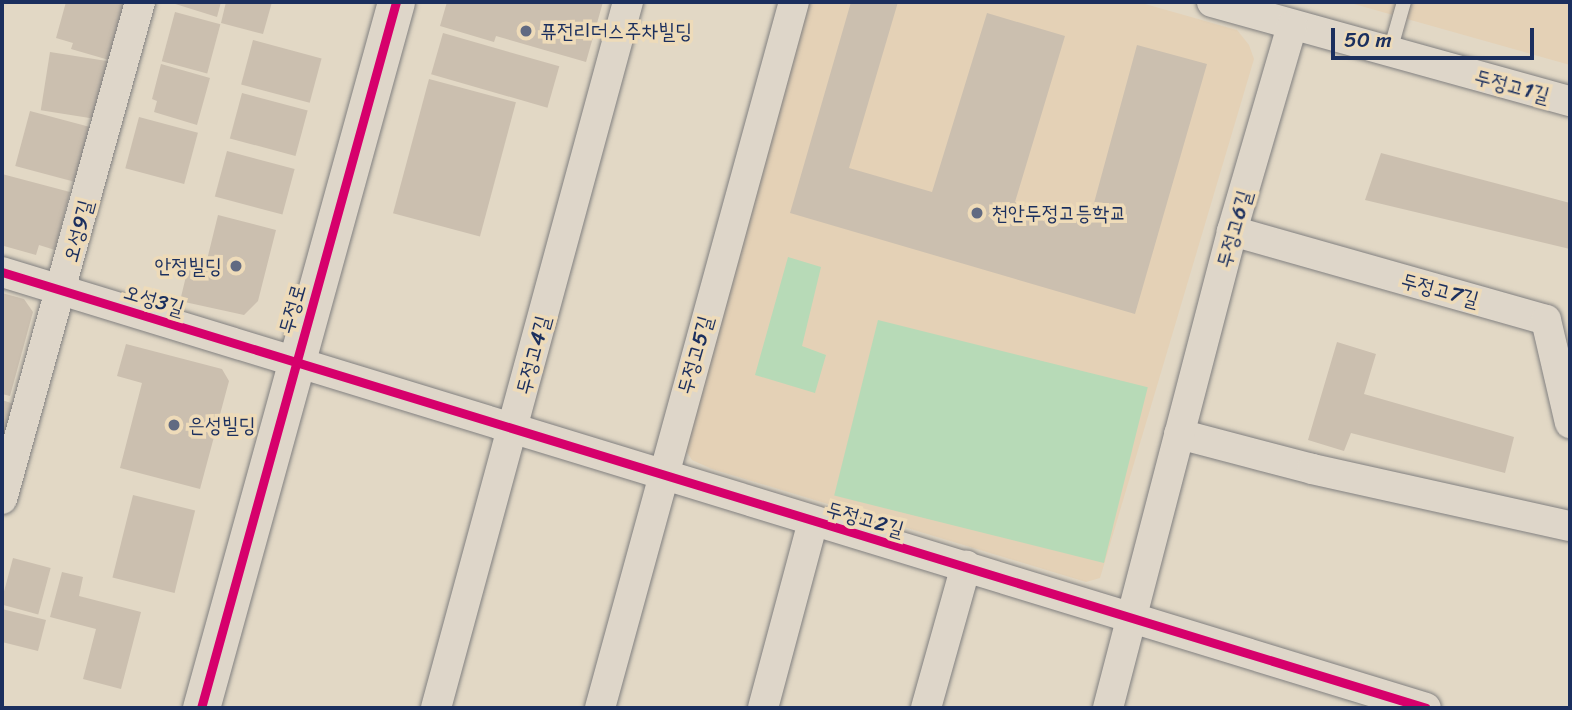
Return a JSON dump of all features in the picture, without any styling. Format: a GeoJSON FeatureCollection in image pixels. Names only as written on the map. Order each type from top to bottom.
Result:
{"type":"FeatureCollection","features":[{"type":"Feature","properties":{"kind":"street","name":"오성9길"},"geometry":{"type":"LineString","coordinates":[[2,499],[140,2]]}},
{"type":"Feature","properties":{"kind":"street","name":"두정로"},"geometry":{"type":"LineString","coordinates":[[201,708],[396,2]]}},
{"type":"Feature","properties":{"kind":"street","name":"두정고4길"},"geometry":{"type":"LineString","coordinates":[[436,708],[628,2]]}},
{"type":"Feature","properties":{"kind":"street","name":"두정고5길"},"geometry":{"type":"LineString","coordinates":[[600,708],[662,474],[794,2]]}},
{"type":"Feature","properties":{"kind":"street","name":"두정고1길"},"geometry":{"type":"LineString","coordinates":[[1212,2],[1570,101]]}},
{"type":"Feature","properties":{"kind":"street","name":"두정고6길"},"geometry":{"type":"LineString","coordinates":[[1108,708],[1232,231],[1292,26]]}},
{"type":"Feature","properties":{"kind":"street","name":"두정고7길"},"geometry":{"type":"LineString","coordinates":[[1232,231],[1546,320],[1570,423]]}},
{"type":"Feature","properties":{"kind":"street","name":"오성3길"},"geometry":{"type":"LineString","coordinates":[[2,272],[295,364]]}},
{"type":"Feature","properties":{"kind":"street","name":"두정고2길"},"geometry":{"type":"LineString","coordinates":[[295,364],[513,427],[813,522],[1133,615],[1426,708]]}},
{"type":"Feature","properties":{"kind":"street"},"geometry":{"type":"LineString","coordinates":[[1179,434],[1312,469],[1570,526]]}},
{"type":"Feature","properties":{"kind":"street","name":"두정고2길"},"geometry":{"type":"LineString","coordinates":[[763,708],[813,522]]}},
{"type":"Feature","properties":{"kind":"street"},"geometry":{"type":"LineString","coordinates":[[926,708],[966,566]]}},
{"type":"Feature","properties":{"kind":"lane"},"geometry":{"type":"LineString","coordinates":[[1390,51],[1404,2]]}},
{"type":"Feature","properties":{"kind":"shaded area","name":"천안두정고등학교"},"geometry":{"type":"Polygon","coordinates":[[[803,2],[1138,2],[1237,30],[1249,45],[1254,59],[1100,578],[1086,582],[712,469],[692,460],[681,443],[803,2]]]}},
{"type":"Feature","properties":{"kind":"shaded area"},"geometry":{"type":"Polygon","coordinates":[[[1347,2],[1570,2],[1570,65],[1400,17],[1347,2]]]}},
{"type":"Feature","properties":{"kind":"green space"},"geometry":{"type":"Polygon","coordinates":[[[788,257],[821,267],[802,346],[826,355],[815,393],[755,375],[788,257]]]}},
{"type":"Feature","properties":{"kind":"green space"},"geometry":{"type":"Polygon","coordinates":[[[878,320],[1148,387],[1104,563],[834,496],[878,320]]]}},
{"type":"Feature","properties":{"kind":"building"},"geometry":{"type":"Polygon","coordinates":[[[66,2],[125,2],[109,60],[71,49],[73,43],[56,38],[66,2]]]}},
{"type":"Feature","properties":{"kind":"building"},"geometry":{"type":"Polygon","coordinates":[[[169,2],[221,2],[217,17],[169,2]]]}},
{"type":"Feature","properties":{"kind":"building"},"geometry":{"type":"Polygon","coordinates":[[[226,2],[272,2],[263,34],[221,23],[226,2]]]}},
{"type":"Feature","properties":{"kind":"building","name":"퓨전리더스주차빌딩"},"geometry":{"type":"Polygon","coordinates":[[[447,2],[603,2],[586,62],[496,36],[494,42],[440,26],[447,2]]]}},
{"type":"Feature","properties":{"kind":"building"},"geometry":{"type":"Polygon","coordinates":[[[851,2],[898,2],[849,168],[932,192],[987,13],[1065,36],[1015,202],[1088,225],[1137,45],[1207,64],[1135,314],[790,213],[851,2]]]}},
{"type":"Feature","properties":{"kind":"building"},"geometry":{"type":"Polygon","coordinates":[[[175,12],[220,24],[207,73],[162,61],[175,12]]]}},
{"type":"Feature","properties":{"kind":"building"},"geometry":{"type":"Polygon","coordinates":[[[443,33],[559,66],[547,108],[431,74],[443,33]]]}},
{"type":"Feature","properties":{"kind":"building"},"geometry":{"type":"Polygon","coordinates":[[[253,40],[322,58],[310,103],[241,84],[253,40]]]}},
{"type":"Feature","properties":{"kind":"building"},"geometry":{"type":"Polygon","coordinates":[[[50,52],[108,61],[99,120],[41,110],[50,52]]]}},
{"type":"Feature","properties":{"kind":"building"},"geometry":{"type":"Polygon","coordinates":[[[161,64],[210,78],[197,125],[154,112],[157,101],[152,99],[161,64]]]}},
{"type":"Feature","properties":{"kind":"building"},"geometry":{"type":"Polygon","coordinates":[[[429,79],[516,102],[480,237],[393,213],[429,79]]]}},
{"type":"Feature","properties":{"kind":"building"},"geometry":{"type":"Polygon","coordinates":[[[242,93],[308,111],[296,156],[230,138],[242,93]]]}},
{"type":"Feature","properties":{"kind":"building"},"geometry":{"type":"Polygon","coordinates":[[[30,111],[91,127],[76,182],[15,166],[30,111]]]}},
{"type":"Feature","properties":{"kind":"building"},"geometry":{"type":"Polygon","coordinates":[[[139,117],[198,133],[184,184],[125,168],[139,117]]]}},
{"type":"Feature","properties":{"kind":"building"},"geometry":{"type":"Polygon","coordinates":[[[227,151],[295,169],[282,215],[215,196],[227,151]]]}},
{"type":"Feature","properties":{"kind":"building"},"geometry":{"type":"Polygon","coordinates":[[[1381,153],[1570,203],[1570,249],[1365,200],[1381,153]]]}},
{"type":"Feature","properties":{"kind":"building"},"geometry":{"type":"Polygon","coordinates":[[[2,174],[70,192],[55,250],[39,245],[36,255],[4,246],[2,174]]]}},
{"type":"Feature","properties":{"kind":"building","name":"안정빌딩"},"geometry":{"type":"Polygon","coordinates":[[[218,215],[276,230],[258,301],[244,315],[180,301],[189,264],[205,268],[218,215]]]}},
{"type":"Feature","properties":{"kind":"building"},"geometry":{"type":"Polygon","coordinates":[[[2,293],[24,299],[33,312],[10,396],[2,394],[2,293]]]}},
{"type":"Feature","properties":{"kind":"building"},"geometry":{"type":"Polygon","coordinates":[[[1337,342],[1376,354],[1364,394],[1514,437],[1505,473],[1351,433],[1344,451],[1308,440],[1337,342]]]}},
{"type":"Feature","properties":{"kind":"building","name":"은성빌딩"},"geometry":{"type":"Polygon","coordinates":[[[126,344],[222,369],[229,381],[200,489],[120,468],[142,383],[117,376],[126,344]]]}},
{"type":"Feature","properties":{"kind":"building"},"geometry":{"type":"Polygon","coordinates":[[[2,400],[14,404],[2,447],[2,400]]]}},
{"type":"Feature","properties":{"kind":"building"},"geometry":{"type":"Polygon","coordinates":[[[133,495],[195,510],[175,593],[112,577],[133,495]]]}},
{"type":"Feature","properties":{"kind":"building"},"geometry":{"type":"Polygon","coordinates":[[[13,558],[51,568],[38,614],[2,605],[13,558]]]}},
{"type":"Feature","properties":{"kind":"building"},"geometry":{"type":"Polygon","coordinates":[[[62,572],[83,577],[79,596],[141,612],[121,689],[83,679],[96,629],[50,617],[62,572]]]}},
{"type":"Feature","properties":{"kind":"building"},"geometry":{"type":"Polygon","coordinates":[[[2,609],[46,620],[38,651],[2,642],[2,609]]]}},
{"type":"Feature","properties":{"kind":"cycle path"},"geometry":{"type":"LineString","coordinates":[[201,708],[396,2]]}},
{"type":"Feature","properties":{"kind":"cycle path"},"geometry":{"type":"LineString","coordinates":[[2,272],[1426,708]]}},
{"type":"Feature","properties":{"kind":"place","name":"퓨전리더스주차빌딩"},"geometry":{"type":"Point","coordinates":[526,31]}},
{"type":"Feature","properties":{"kind":"place","name":"천안두정고등학교"},"geometry":{"type":"Point","coordinates":[977,213]}},
{"type":"Feature","properties":{"kind":"place","name":"안정빌딩"},"geometry":{"type":"Point","coordinates":[236,266]}},
{"type":"Feature","properties":{"kind":"place","name":"은성빌딩"},"geometry":{"type":"Point","coordinates":[174,425]}}]}
